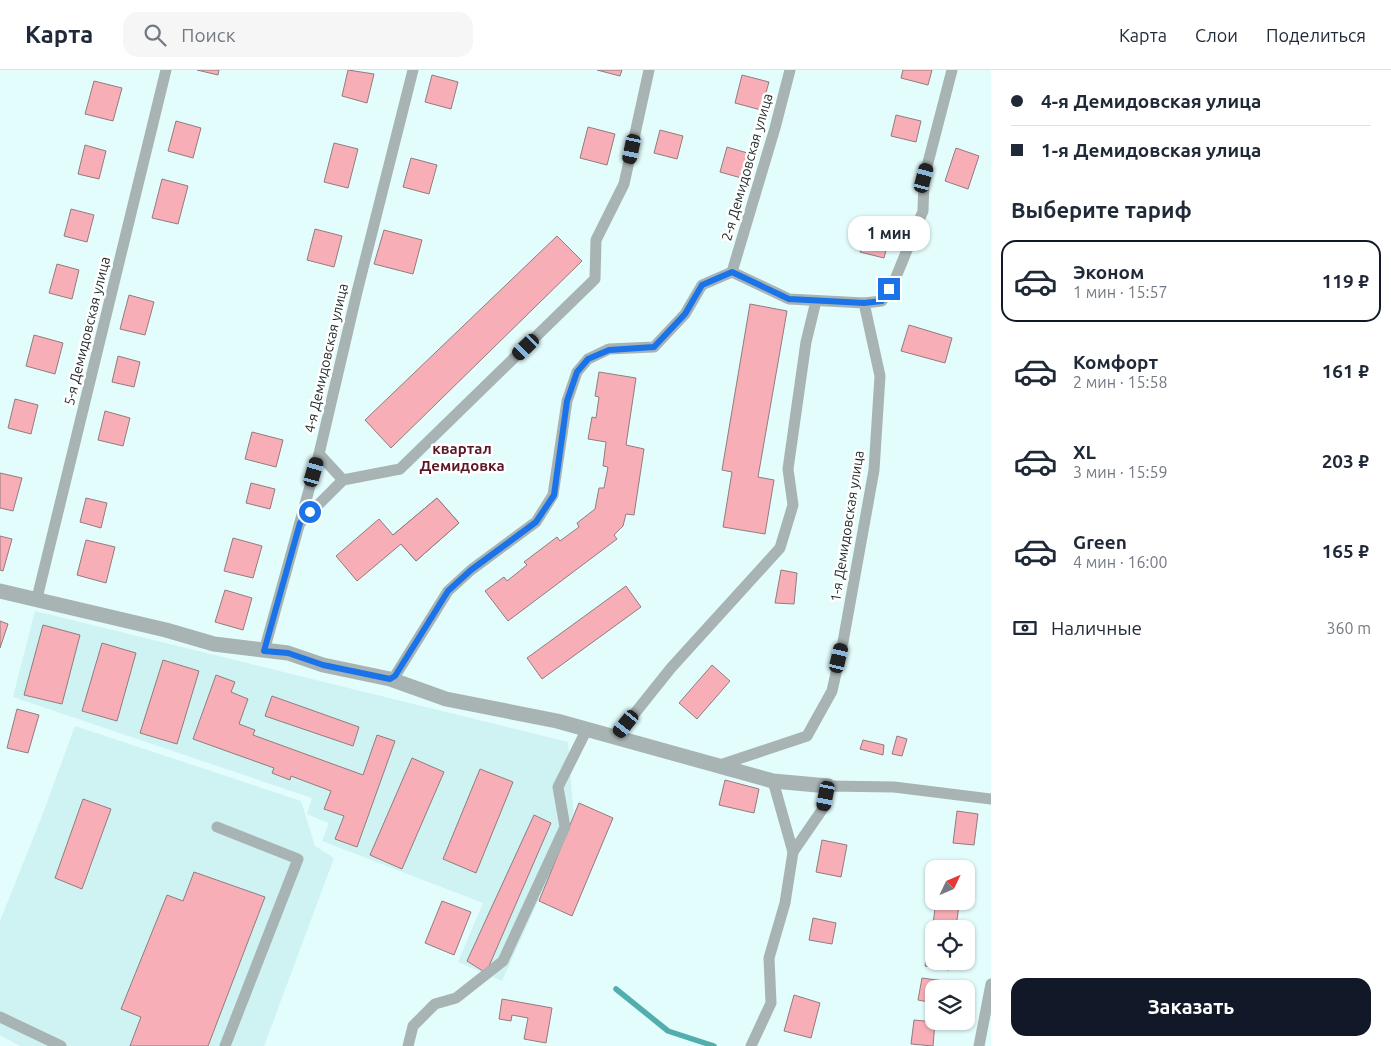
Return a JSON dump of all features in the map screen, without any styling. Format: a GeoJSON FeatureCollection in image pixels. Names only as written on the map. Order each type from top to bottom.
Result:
{"type":"FeatureCollection","features":[{"type":"Feature","properties":{"kind":"street"},"geometry":{"type":"LineString","coordinates":[[0,591],[37,598],[214,644],[288,653],[323,665],[390,679],[446,699],[557,721],[586,731],[772,781],[828,786]]}},
{"type":"Feature","properties":{"kind":"lane","name":"5-я Демидовская улица"},"geometry":{"type":"LineString","coordinates":[[37,598],[166,70]]}},
{"type":"Feature","properties":{"kind":"lane","name":"4-я Демидовская улица"},"geometry":{"type":"LineString","coordinates":[[264,651],[319,454],[357,292],[413,70]]}},
{"type":"Feature","properties":{"kind":"lane"},"geometry":{"type":"LineString","coordinates":[[300,523],[343,480],[400,469],[595,279],[596,240],[624,184],[650,70]]}},
{"type":"Feature","properties":{"kind":"lane","name":"2-я Демидовская улица"},"geometry":{"type":"LineString","coordinates":[[732,272],[776,128],[790,70]]}},
{"type":"Feature","properties":{"kind":"lane"},"geometry":{"type":"LineString","coordinates":[[390,679],[395,676],[448,591],[471,570],[536,522],[554,495],[567,401],[577,372],[588,359],[609,350],[654,347],[685,314],[702,285],[732,272],[789,299],[864,303],[882,301],[896,277],[923,211],[924,178],[952,70]]}},
{"type":"Feature","properties":{"kind":"lane"},"geometry":{"type":"LineString","coordinates":[[615,738],[671,668],[780,548],[793,505],[788,469],[806,342],[816,301]]}},
{"type":"Feature","properties":{"kind":"lane","name":"1-я Демидовская улица"},"geometry":{"type":"LineString","coordinates":[[717,766],[807,736],[832,691],[843,642],[874,470],[880,376],[864,303]]}},
{"type":"Feature","properties":{"kind":"lane"},"geometry":{"type":"LineString","coordinates":[[319,454],[343,480]]}},
{"type":"Feature","properties":{"kind":"lane"},"geometry":{"type":"LineString","coordinates":[[408,1046],[414,1026],[435,1004],[456,998],[503,961],[565,827],[558,787],[586,731]]}},
{"type":"Feature","properties":{"kind":"lane"},"geometry":{"type":"LineString","coordinates":[[751,1046],[771,1004],[769,958],[785,903],[793,852],[772,781]]}},
{"type":"Feature","properties":{"kind":"lane"},"geometry":{"type":"LineString","coordinates":[[793,852],[824,807],[828,786],[894,786],[991,799]]}},
{"type":"Feature","properties":{"kind":"lane"},"geometry":{"type":"LineString","coordinates":[[217,827],[298,859],[225,1046]]}},
{"type":"Feature","properties":{"kind":"lane"},"geometry":{"type":"LineString","coordinates":[[979,1046],[991,984]]}},
{"type":"Feature","properties":{"kind":"lane"},"geometry":{"type":"LineString","coordinates":[[0,1017],[61,1046]]}},
{"type":"Feature","properties":{"kind":"shaded area"},"geometry":{"type":"Polygon","coordinates":[[[35,611],[568,742],[574,821],[502,981],[458,962],[483,903],[322,841],[329,823],[307,814],[312,798],[13,697],[35,611]]]}},
{"type":"Feature","properties":{"kind":"shaded area"},"geometry":{"type":"Polygon","coordinates":[[[75,726],[301,801],[315,846],[334,858],[264,1046],[20,1046],[0,1035],[0,921],[42,816],[75,726]]]}},
{"type":"Feature","properties":{"kind":"building"},"geometry":{"type":"Polygon","coordinates":[[[197,70],[219,70],[218,75],[197,70]]]}},
{"type":"Feature","properties":{"kind":"building"},"geometry":{"type":"Polygon","coordinates":[[[348,70],[374,74],[367,103],[342,96],[348,70]]]}},
{"type":"Feature","properties":{"kind":"building"},"geometry":{"type":"Polygon","coordinates":[[[597,70],[622,70],[620,76],[597,70]]]}},
{"type":"Feature","properties":{"kind":"building"},"geometry":{"type":"Polygon","coordinates":[[[903,70],[932,70],[928,85],[901,78],[903,70]]]}},
{"type":"Feature","properties":{"kind":"building"},"geometry":{"type":"Polygon","coordinates":[[[432,75],[458,82],[451,109],[425,102],[432,75]]]}},
{"type":"Feature","properties":{"kind":"building"},"geometry":{"type":"Polygon","coordinates":[[[742,75],[769,82],[761,110],[735,103],[742,75]]]}},
{"type":"Feature","properties":{"kind":"building"},"geometry":{"type":"Polygon","coordinates":[[[94,81],[122,88],[113,121],[85,114],[94,81]]]}},
{"type":"Feature","properties":{"kind":"building"},"geometry":{"type":"Polygon","coordinates":[[[896,115],[921,121],[916,142],[891,136],[896,115]]]}},
{"type":"Feature","properties":{"kind":"building"},"geometry":{"type":"Polygon","coordinates":[[[176,121],[201,128],[193,158],[168,151],[176,121]]]}},
{"type":"Feature","properties":{"kind":"building"},"geometry":{"type":"Polygon","coordinates":[[[588,127],[615,134],[607,165],[580,158],[588,127]]]}},
{"type":"Feature","properties":{"kind":"building"},"geometry":{"type":"Polygon","coordinates":[[[660,130],[683,136],[677,159],[654,153],[660,130]]]}},
{"type":"Feature","properties":{"kind":"building"},"geometry":{"type":"Polygon","coordinates":[[[334,143],[358,149],[348,188],[324,182],[334,143]]]}},
{"type":"Feature","properties":{"kind":"building"},"geometry":{"type":"Polygon","coordinates":[[[85,145],[106,151],[99,179],[78,174],[85,145]]]}},
{"type":"Feature","properties":{"kind":"building"},"geometry":{"type":"Polygon","coordinates":[[[727,147],[751,154],[745,179],[720,172],[727,147]]]}},
{"type":"Feature","properties":{"kind":"building"},"geometry":{"type":"Polygon","coordinates":[[[956,148],[979,156],[968,189],[945,181],[956,148]]]}},
{"type":"Feature","properties":{"kind":"building"},"geometry":{"type":"Polygon","coordinates":[[[411,158],[437,165],[429,194],[403,187],[411,158]]]}},
{"type":"Feature","properties":{"kind":"building"},"geometry":{"type":"Polygon","coordinates":[[[162,179],[188,186],[178,224],[152,218],[162,179]]]}},
{"type":"Feature","properties":{"kind":"building"},"geometry":{"type":"Polygon","coordinates":[[[71,209],[94,215],[87,242],[64,236],[71,209]]]}},
{"type":"Feature","properties":{"kind":"building"},"geometry":{"type":"Polygon","coordinates":[[[868,221],[892,227],[884,258],[860,252],[868,221]]]}},
{"type":"Feature","properties":{"kind":"building"},"geometry":{"type":"Polygon","coordinates":[[[315,229],[342,236],[334,267],[307,260],[315,229]]]}},
{"type":"Feature","properties":{"kind":"building"},"geometry":{"type":"Polygon","coordinates":[[[384,230],[422,240],[413,274],[374,264],[384,230]]]}},
{"type":"Feature","properties":{"kind":"building"},"geometry":{"type":"Polygon","coordinates":[[[557,236],[582,261],[391,448],[365,420],[557,236]]]}},
{"type":"Feature","properties":{"kind":"building"},"geometry":{"type":"Polygon","coordinates":[[[57,264],[79,270],[72,299],[49,293],[57,264]]]}},
{"type":"Feature","properties":{"kind":"building"},"geometry":{"type":"Polygon","coordinates":[[[129,295],[154,302],[145,335],[120,329],[129,295]]]}},
{"type":"Feature","properties":{"kind":"building"},"geometry":{"type":"Polygon","coordinates":[[[750,304],[787,311],[758,477],[774,480],[765,534],[723,527],[732,472],[722,470],[750,304]]]}},
{"type":"Feature","properties":{"kind":"building"},"geometry":{"type":"Polygon","coordinates":[[[909,325],[952,338],[945,363],[901,351],[909,325]]]}},
{"type":"Feature","properties":{"kind":"building"},"geometry":{"type":"Polygon","coordinates":[[[34,335],[63,343],[55,374],[26,366],[34,335]]]}},
{"type":"Feature","properties":{"kind":"building"},"geometry":{"type":"Polygon","coordinates":[[[118,356],[140,362],[134,387],[112,382],[118,356]]]}},
{"type":"Feature","properties":{"kind":"building"},"geometry":{"type":"Polygon","coordinates":[[[599,372],[636,378],[626,445],[644,449],[634,515],[626,514],[623,526],[614,535],[617,539],[508,621],[485,591],[504,577],[507,581],[527,565],[524,562],[557,537],[560,541],[579,527],[577,523],[595,509],[599,488],[604,488],[608,467],[603,466],[606,442],[588,439],[592,417],[596,418],[599,397],[595,396],[599,372]]]}},
{"type":"Feature","properties":{"kind":"building"},"geometry":{"type":"Polygon","coordinates":[[[15,399],[38,405],[31,434],[8,428],[15,399]]]}},
{"type":"Feature","properties":{"kind":"building"},"geometry":{"type":"Polygon","coordinates":[[[105,411],[130,418],[123,446],[98,440],[105,411]]]}},
{"type":"Feature","properties":{"kind":"building"},"geometry":{"type":"Polygon","coordinates":[[[252,432],[283,440],[276,467],[245,459],[252,432]]]}},
{"type":"Feature","properties":{"kind":"building"},"geometry":{"type":"Polygon","coordinates":[[[0,473],[22,478],[13,511],[0,508],[0,473]]]}},
{"type":"Feature","properties":{"kind":"building"},"geometry":{"type":"Polygon","coordinates":[[[251,483],[275,489],[270,509],[246,503],[251,483]]]}},
{"type":"Feature","properties":{"kind":"building"},"geometry":{"type":"Polygon","coordinates":[[[86,498],[107,503],[101,528],[80,522],[86,498]]]}},
{"type":"Feature","properties":{"kind":"building"},"geometry":{"type":"Polygon","coordinates":[[[437,498],[459,523],[416,561],[393,535],[437,498]]]}},
{"type":"Feature","properties":{"kind":"building"},"geometry":{"type":"Polygon","coordinates":[[[437,498],[459,523],[416,561],[401,544],[357,581],[336,556],[379,519],[393,535],[437,498]]]}},
{"type":"Feature","properties":{"kind":"building"},"geometry":{"type":"Polygon","coordinates":[[[0,536],[12,539],[3,571],[0,570],[0,536]]]}},
{"type":"Feature","properties":{"kind":"building"},"geometry":{"type":"Polygon","coordinates":[[[233,538],[262,546],[253,578],[224,571],[233,538]]]}},
{"type":"Feature","properties":{"kind":"building"},"geometry":{"type":"Polygon","coordinates":[[[86,540],[115,547],[106,583],[77,575],[86,540]]]}},
{"type":"Feature","properties":{"kind":"building"},"geometry":{"type":"Polygon","coordinates":[[[781,570],[797,573],[794,604],[775,603],[781,570]]]}},
{"type":"Feature","properties":{"kind":"building"},"geometry":{"type":"Polygon","coordinates":[[[626,586],[641,607],[542,679],[527,658],[626,586]]]}},
{"type":"Feature","properties":{"kind":"building"},"geometry":{"type":"Polygon","coordinates":[[[225,590],[252,598],[243,630],[215,622],[225,590]]]}},
{"type":"Feature","properties":{"kind":"building"},"geometry":{"type":"Polygon","coordinates":[[[0,621],[8,624],[0,648],[0,621]]]}},
{"type":"Feature","properties":{"kind":"building"},"geometry":{"type":"Polygon","coordinates":[[[43,625],[80,635],[62,704],[24,695],[43,625]]]}},
{"type":"Feature","properties":{"kind":"building"},"geometry":{"type":"Polygon","coordinates":[[[102,643],[136,653],[117,721],[82,711],[102,643]]]}},
{"type":"Feature","properties":{"kind":"building"},"geometry":{"type":"Polygon","coordinates":[[[163,660],[199,671],[177,744],[140,733],[163,660]]]}},
{"type":"Feature","properties":{"kind":"building"},"geometry":{"type":"Polygon","coordinates":[[[712,665],[730,681],[697,719],[679,703],[712,665]]]}},
{"type":"Feature","properties":{"kind":"building"},"geometry":{"type":"Polygon","coordinates":[[[216,675],[235,682],[231,692],[248,699],[239,724],[255,730],[253,735],[363,775],[377,735],[395,741],[357,847],[335,839],[344,816],[324,809],[331,791],[291,776],[290,780],[272,773],[274,768],[193,739],[216,675]]]}},
{"type":"Feature","properties":{"kind":"building"},"geometry":{"type":"Polygon","coordinates":[[[272,696],[359,727],[353,746],[265,716],[272,696]]]}},
{"type":"Feature","properties":{"kind":"building"},"geometry":{"type":"Polygon","coordinates":[[[17,709],[39,715],[28,753],[7,748],[17,709]]]}},
{"type":"Feature","properties":{"kind":"building"},"geometry":{"type":"Polygon","coordinates":[[[897,736],[907,739],[902,756],[892,754],[897,736]]]}},
{"type":"Feature","properties":{"kind":"building"},"geometry":{"type":"Polygon","coordinates":[[[863,740],[884,745],[883,755],[860,749],[863,740]]]}},
{"type":"Feature","properties":{"kind":"building"},"geometry":{"type":"Polygon","coordinates":[[[412,758],[444,772],[402,869],[370,855],[412,758]]]}},
{"type":"Feature","properties":{"kind":"building"},"geometry":{"type":"Polygon","coordinates":[[[480,769],[513,782],[476,873],[443,859],[480,769]]]}},
{"type":"Feature","properties":{"kind":"building"},"geometry":{"type":"Polygon","coordinates":[[[725,780],[759,789],[754,813],[719,805],[725,780]]]}},
{"type":"Feature","properties":{"kind":"building"},"geometry":{"type":"Polygon","coordinates":[[[83,799],[111,809],[82,889],[55,878],[83,799]]]}},
{"type":"Feature","properties":{"kind":"building"},"geometry":{"type":"Polygon","coordinates":[[[579,803],[613,818],[572,916],[539,901],[579,803]]]}},
{"type":"Feature","properties":{"kind":"building"},"geometry":{"type":"Polygon","coordinates":[[[957,811],[978,814],[974,845],[953,843],[957,811]]]}},
{"type":"Feature","properties":{"kind":"building"},"geometry":{"type":"Polygon","coordinates":[[[534,815],[551,823],[486,973],[467,961],[534,815]]]}},
{"type":"Feature","properties":{"kind":"building"},"geometry":{"type":"Polygon","coordinates":[[[822,840],[847,845],[841,877],[816,872],[822,840]]]}},
{"type":"Feature","properties":{"kind":"building"},"geometry":{"type":"Polygon","coordinates":[[[194,872],[265,897],[208,1046],[130,1046],[141,1017],[121,1009],[167,895],[183,901],[194,872]]]}},
{"type":"Feature","properties":{"kind":"building"},"geometry":{"type":"Polygon","coordinates":[[[442,901],[471,912],[454,955],[425,943],[442,901]]]}},
{"type":"Feature","properties":{"kind":"building"},"geometry":{"type":"Polygon","coordinates":[[[935,910],[958,910],[957,920],[934,920],[935,910]]]}},
{"type":"Feature","properties":{"kind":"building"},"geometry":{"type":"Polygon","coordinates":[[[813,918],[836,923],[832,944],[809,940],[813,918]]]}},
{"type":"Feature","properties":{"kind":"building"},"geometry":{"type":"Polygon","coordinates":[[[922,978],[937,980],[925,980],[925,1001],[918,1000],[922,978]]]}},
{"type":"Feature","properties":{"kind":"building"},"geometry":{"type":"Polygon","coordinates":[[[794,995],[820,1003],[811,1038],[784,1031],[794,995]]]}},
{"type":"Feature","properties":{"kind":"building"},"geometry":{"type":"Polygon","coordinates":[[[502,999],[552,1008],[546,1043],[524,1039],[528,1018],[512,1015],[511,1021],[499,1019],[502,999]]]}},
{"type":"Feature","properties":{"kind":"building"},"geometry":{"type":"Polygon","coordinates":[[[914,1020],[925,1021],[925,1030],[934,1030],[933,1046],[911,1044],[914,1020]]]}},
{"type":"Feature","properties":{"kind":"waterway"},"geometry":{"type":"LineString","coordinates":[[616,989],[668,1031],[714,1046]]}},
{"type":"Feature","properties":{"kind":"district","name":"квартал Демидовка"},"geometry":{"type":"Point","coordinates":[462,458]}},
{"type":"Feature","properties":{"kind":"route"},"geometry":{"type":"LineString","coordinates":[[310,512],[300,523],[264,651],[288,653],[323,665],[390,679],[395,676],[448,591],[471,570],[536,522],[554,495],[558,454],[567,401],[577,372],[588,359],[609,350],[654,347],[685,314],[702,285],[732,272],[789,299],[864,303],[882,301],[889,289]]}}]}
